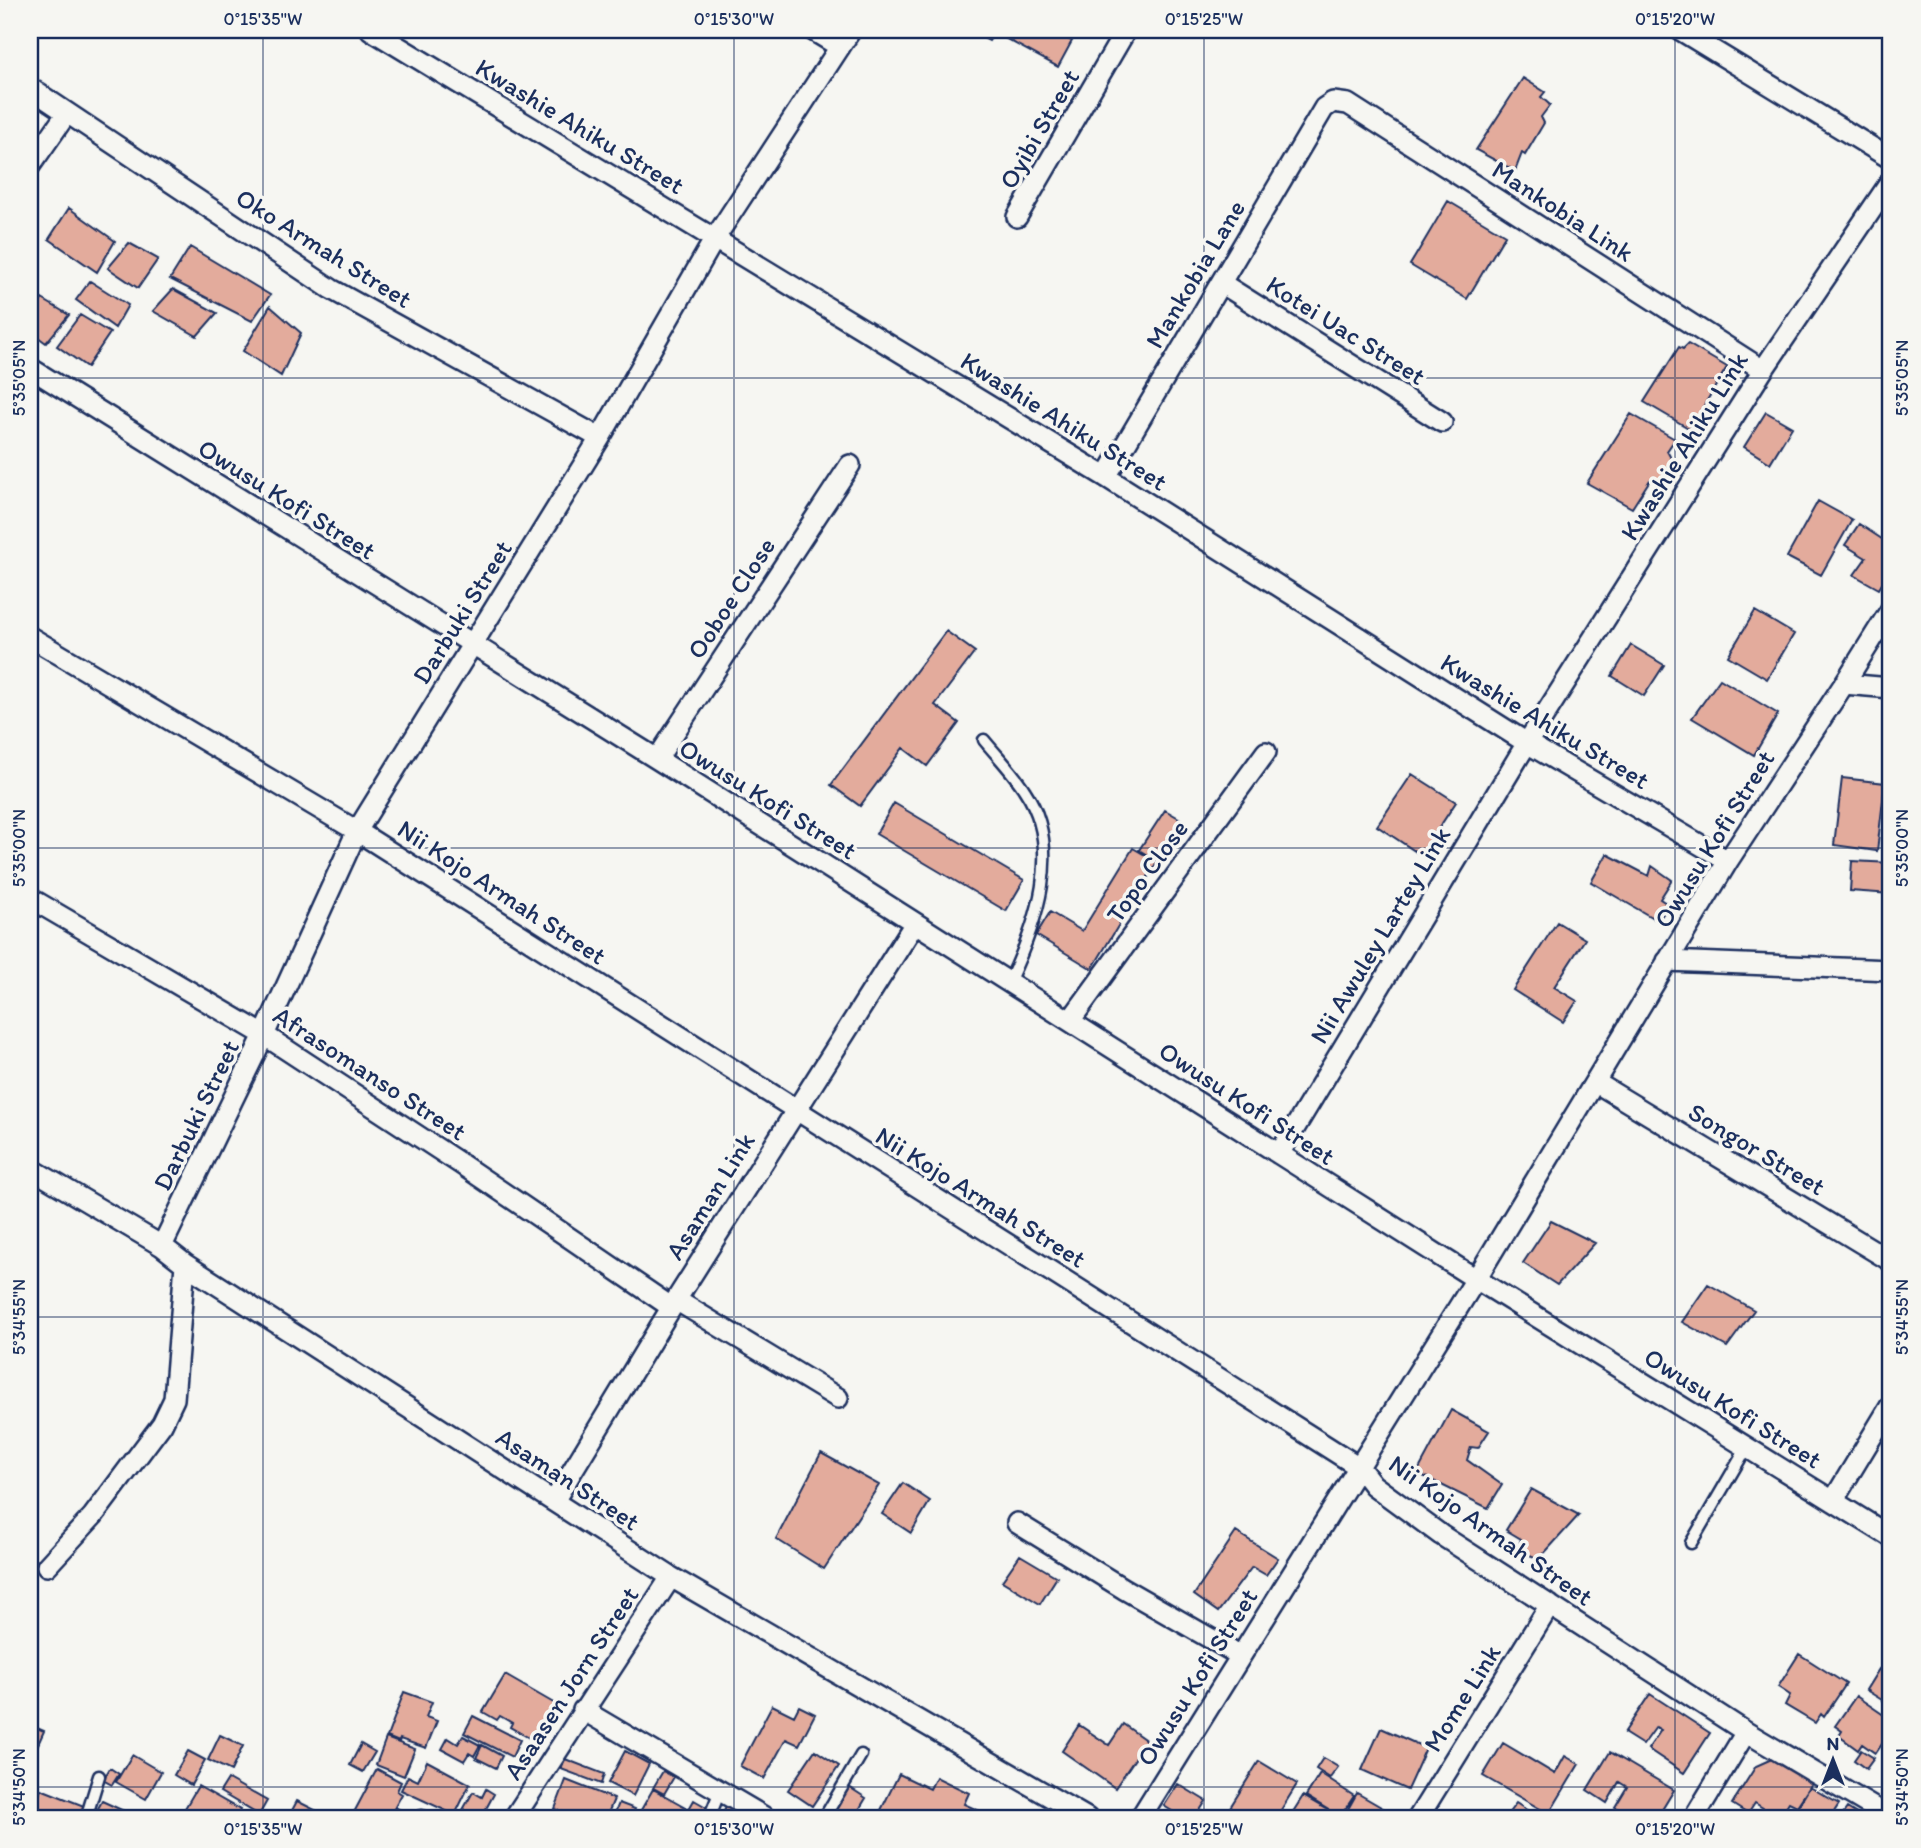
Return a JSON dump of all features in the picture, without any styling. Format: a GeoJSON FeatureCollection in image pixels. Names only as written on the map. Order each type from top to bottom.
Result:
{"type":"FeatureCollection","features":[{"type":"Feature","properties":{"kind":"street","name":"Kwashie Ahiku Street"},"geometry":{"type":"LineString","coordinates":[[371,30],[1106,477],[1527,743],[1728,861]]}},
{"type":"Feature","properties":{"kind":"street"},"geometry":{"type":"LineString","coordinates":[[812,30],[840,47]]}},
{"type":"Feature","properties":{"kind":"street","name":"Darbuki Street"},"geometry":{"type":"LineString","coordinates":[[162,1245],[264,1035],[357,831],[600,438],[715,238],[851,30]]}},
{"type":"Feature","properties":{"kind":"street","name":"Oyibi Street"},"geometry":{"type":"LineString","coordinates":[[1017,217],[1126,30]]}},
{"type":"Feature","properties":{"kind":"street"},"geometry":{"type":"LineString","coordinates":[[1680,30],[1891,159]]}},
{"type":"Feature","properties":{"kind":"street","name":"Oko Armah Street"},"geometry":{"type":"LineString","coordinates":[[30,89],[331,289],[600,438]]}},
{"type":"Feature","properties":{"kind":"street","name":"Mankobia Lane"},"geometry":{"type":"LineString","coordinates":[[1106,477],[1324,108],[1333,102]]}},
{"type":"Feature","properties":{"kind":"street","name":"Mankobia Link"},"geometry":{"type":"LineString","coordinates":[[1333,102],[1348,104],[1763,370]]}},
{"type":"Feature","properties":{"kind":"street"},"geometry":{"type":"LineString","coordinates":[[30,166],[66,113]]}},
{"type":"Feature","properties":{"kind":"street","name":"Kwashie Ahiku Link"},"geometry":{"type":"LineString","coordinates":[[1527,743],[1763,370],[1891,181]]}},
{"type":"Feature","properties":{"kind":"street","name":"Kotei Uac Street"},"geometry":{"type":"LineString","coordinates":[[1221,283],[1443,422]]}},
{"type":"Feature","properties":{"kind":"street","name":"Owusu Kofi Street"},"geometry":{"type":"LineString","coordinates":[[30,368],[657,760],[1476,1279],[1891,1537]]}},
{"type":"Feature","properties":{"kind":"street","name":"Ooboe Close"},"geometry":{"type":"LineString","coordinates":[[657,760],[850,464]]}},
{"type":"Feature","properties":{"kind":"street","name":"Owusu Kofi Street"},"geometry":{"type":"LineString","coordinates":[[1140,1818],[1476,1279],[1728,861],[1891,609]]}},
{"type":"Feature","properties":{"kind":"street","name":"Nii Kojo Armah Street"},"geometry":{"type":"LineString","coordinates":[[30,637],[357,831],[1359,1467],[1373,1485],[1441,1535],[1746,1732],[1891,1818]]}},
{"type":"Feature","properties":{"kind":"street"},"geometry":{"type":"LineString","coordinates":[[1844,684],[1891,688]]}},
{"type":"Feature","properties":{"kind":"street","name":"Nii Awuley Lartey Link"},"geometry":{"type":"LineString","coordinates":[[1279,1154],[1527,743]]}},
{"type":"Feature","properties":{"kind":"street","name":"Topo Close"},"geometry":{"type":"LineString","coordinates":[[1070,1021],[1266,752]]}},
{"type":"Feature","properties":{"kind":"street","name":"Afrasomanso Street"},"geometry":{"type":"LineString","coordinates":[[30,898],[264,1035],[674,1303],[838,1398]]}},
{"type":"Feature","properties":{"kind":"street","name":"Asaman Link"},"geometry":{"type":"LineString","coordinates":[[554,1501],[674,1303],[915,923]]}},
{"type":"Feature","properties":{"kind":"street"},"geometry":{"type":"LineString","coordinates":[[1667,961],[1891,970]]}},
{"type":"Feature","properties":{"kind":"street","name":"Songor Street"},"geometry":{"type":"LineString","coordinates":[[1595,1082],[1891,1261]]}},
{"type":"Feature","properties":{"kind":"street","name":"Asaman Street"},"geometry":{"type":"LineString","coordinates":[[30,1168],[162,1245],[185,1264],[671,1577],[1087,1818]]}},
{"type":"Feature","properties":{"kind":"street"},"geometry":{"type":"LineString","coordinates":[[47,1566],[93,1516],[162,1424],[174,1399],[185,1264]]}},
{"type":"Feature","properties":{"kind":"street"},"geometry":{"type":"LineString","coordinates":[[1833,1501],[1891,1405]]}},
{"type":"Feature","properties":{"kind":"street"},"geometry":{"type":"LineString","coordinates":[[1017,1522],[1124,1589],[1241,1656]]}},
{"type":"Feature","properties":{"kind":"street","name":"Asaasen Jorn Street"},"geometry":{"type":"LineString","coordinates":[[514,1818],[671,1577]]}},
{"type":"Feature","properties":{"kind":"street","name":"Mome Link"},"geometry":{"type":"LineString","coordinates":[[1418,1818],[1550,1605]]}},
{"type":"Feature","properties":{"kind":"street"},"geometry":{"type":"LineString","coordinates":[[583,1710],[766,1818]]}},
{"type":"Feature","properties":{"kind":"street"},"geometry":{"type":"LineString","coordinates":[[1694,1818],[1746,1732]]}},
{"type":"Feature","properties":{"kind":"lane"},"geometry":{"type":"LineString","coordinates":[[984,740],[1026,791],[1038,817],[1043,838],[1043,883],[1025,950],[1009,982]]}},
{"type":"Feature","properties":{"kind":"lane"},"geometry":{"type":"LineString","coordinates":[[1690,1543],[1747,1447]]}},
{"type":"Feature","properties":{"kind":"lane"},"geometry":{"type":"LineString","coordinates":[[824,1818],[861,1755]]}},
{"type":"Feature","properties":{"kind":"lane"},"geometry":{"type":"LineString","coordinates":[[86,1818],[99,1776]]}},
{"type":"Feature","properties":{"kind":"lane"},"geometry":{"type":"LineString","coordinates":[[709,1818],[720,1791]]}},
{"type":"Feature","properties":{"kind":"building"},"geometry":{"type":"Polygon","coordinates":[[[968,30],[996,30],[989,41],[968,30]]]}},
{"type":"Feature","properties":{"kind":"building"},"geometry":{"type":"Polygon","coordinates":[[[1004,30],[1050,30],[1072,41],[1058,67],[1001,36],[1004,30]]]}},
{"type":"Feature","properties":{"kind":"building"},"geometry":{"type":"Polygon","coordinates":[[[1523,78],[1545,92],[1541,97],[1550,105],[1541,117],[1544,123],[1525,155],[1522,153],[1515,171],[1476,150],[1523,78]]]}},
{"type":"Feature","properties":{"kind":"building"},"geometry":{"type":"Polygon","coordinates":[[[1448,201],[1505,235],[1467,299],[1410,265],[1448,201]]]}},
{"type":"Feature","properties":{"kind":"building"},"geometry":{"type":"Polygon","coordinates":[[[69,208],[115,241],[97,272],[49,239],[69,208]]]}},
{"type":"Feature","properties":{"kind":"building"},"geometry":{"type":"Polygon","coordinates":[[[129,243],[158,259],[138,288],[108,268],[129,243]]]}},
{"type":"Feature","properties":{"kind":"building"},"geometry":{"type":"Polygon","coordinates":[[[190,247],[270,295],[252,321],[170,279],[190,247]]]}},
{"type":"Feature","properties":{"kind":"building"},"geometry":{"type":"Polygon","coordinates":[[[90,281],[128,305],[115,328],[76,300],[90,281]]]}},
{"type":"Feature","properties":{"kind":"building"},"geometry":{"type":"Polygon","coordinates":[[[173,289],[217,313],[197,336],[153,311],[173,289]]]}},
{"type":"Feature","properties":{"kind":"building"},"geometry":{"type":"Polygon","coordinates":[[[42,299],[69,315],[46,343],[30,331],[30,322],[42,299]]]}},
{"type":"Feature","properties":{"kind":"building"},"geometry":{"type":"Polygon","coordinates":[[[270,306],[301,333],[281,376],[243,351],[270,306]]]}},
{"type":"Feature","properties":{"kind":"building"},"geometry":{"type":"Polygon","coordinates":[[[80,315],[110,333],[87,367],[57,346],[80,315]]]}},
{"type":"Feature","properties":{"kind":"building"},"geometry":{"type":"Polygon","coordinates":[[[1688,344],[1727,367],[1690,429],[1644,402],[1679,347],[1683,349],[1688,344]]]}},
{"type":"Feature","properties":{"kind":"building"},"geometry":{"type":"Polygon","coordinates":[[[1766,412],[1792,427],[1770,463],[1744,447],[1766,412]]]}},
{"type":"Feature","properties":{"kind":"building"},"geometry":{"type":"Polygon","coordinates":[[[1631,414],[1675,439],[1667,451],[1672,460],[1658,484],[1650,480],[1632,508],[1587,483],[1631,414]]]}},
{"type":"Feature","properties":{"kind":"building"},"geometry":{"type":"Polygon","coordinates":[[[1818,501],[1852,520],[1821,575],[1787,557],[1818,501]]]}},
{"type":"Feature","properties":{"kind":"building"},"geometry":{"type":"Polygon","coordinates":[[[1859,524],[1891,545],[1891,568],[1879,589],[1854,575],[1866,558],[1845,545],[1859,524]]]}},
{"type":"Feature","properties":{"kind":"building"},"geometry":{"type":"Polygon","coordinates":[[[1755,611],[1794,634],[1767,679],[1728,656],[1755,611]]]}},
{"type":"Feature","properties":{"kind":"building"},"geometry":{"type":"Polygon","coordinates":[[[946,631],[975,652],[935,705],[959,723],[927,766],[903,748],[860,806],[831,785],[946,631]]]}},
{"type":"Feature","properties":{"kind":"building"},"geometry":{"type":"Polygon","coordinates":[[[1631,645],[1664,665],[1644,696],[1612,676],[1631,645]]]}},
{"type":"Feature","properties":{"kind":"building"},"geometry":{"type":"Polygon","coordinates":[[[1720,679],[1778,714],[1754,755],[1692,718],[1720,679]]]}},
{"type":"Feature","properties":{"kind":"building"},"geometry":{"type":"Polygon","coordinates":[[[1412,774],[1456,802],[1421,855],[1377,826],[1412,774]]]}},
{"type":"Feature","properties":{"kind":"building"},"geometry":{"type":"Polygon","coordinates":[[[1842,778],[1885,783],[1877,851],[1834,845],[1842,778]]]}},
{"type":"Feature","properties":{"kind":"building"},"geometry":{"type":"Polygon","coordinates":[[[894,803],[1024,880],[1006,911],[876,834],[894,803]]]}},
{"type":"Feature","properties":{"kind":"building"},"geometry":{"type":"Polygon","coordinates":[[[1165,810],[1184,821],[1159,862],[1139,850],[1165,810]]]}},
{"type":"Feature","properties":{"kind":"building"},"geometry":{"type":"Polygon","coordinates":[[[1133,848],[1157,862],[1092,969],[1036,935],[1050,912],[1082,931],[1133,848]]]}},
{"type":"Feature","properties":{"kind":"building"},"geometry":{"type":"Polygon","coordinates":[[[1607,854],[1649,876],[1652,866],[1672,880],[1660,899],[1669,905],[1658,921],[1591,882],[1607,854]]]}},
{"type":"Feature","properties":{"kind":"building"},"geometry":{"type":"Polygon","coordinates":[[[1852,861],[1891,863],[1891,894],[1850,891],[1852,861]]]}},
{"type":"Feature","properties":{"kind":"building"},"geometry":{"type":"Polygon","coordinates":[[[1557,922],[1585,939],[1554,987],[1577,1001],[1563,1022],[1513,990],[1557,922]]]}},
{"type":"Feature","properties":{"kind":"building"},"geometry":{"type":"Polygon","coordinates":[[[1551,1221],[1595,1243],[1557,1285],[1523,1263],[1551,1221]]]}},
{"type":"Feature","properties":{"kind":"building"},"geometry":{"type":"Polygon","coordinates":[[[1708,1284],[1754,1310],[1727,1347],[1682,1322],[1708,1284]]]}},
{"type":"Feature","properties":{"kind":"building"},"geometry":{"type":"Polygon","coordinates":[[[1451,1410],[1489,1431],[1478,1448],[1471,1447],[1467,1460],[1502,1485],[1488,1508],[1417,1473],[1451,1410]]]}},
{"type":"Feature","properties":{"kind":"building"},"geometry":{"type":"Polygon","coordinates":[[[821,1453],[879,1485],[824,1569],[776,1539],[821,1453]]]}},
{"type":"Feature","properties":{"kind":"building"},"geometry":{"type":"Polygon","coordinates":[[[903,1483],[930,1501],[911,1533],[882,1514],[903,1483]]]}},
{"type":"Feature","properties":{"kind":"building"},"geometry":{"type":"Polygon","coordinates":[[[1531,1489],[1579,1515],[1539,1559],[1518,1550],[1521,1539],[1506,1530],[1531,1489]]]}},
{"type":"Feature","properties":{"kind":"building"},"geometry":{"type":"Polygon","coordinates":[[[1236,1532],[1278,1558],[1266,1575],[1252,1567],[1218,1612],[1194,1595],[1236,1532]]]}},
{"type":"Feature","properties":{"kind":"building"},"geometry":{"type":"Polygon","coordinates":[[[1020,1555],[1057,1577],[1040,1604],[1002,1581],[1020,1555]]]}},
{"type":"Feature","properties":{"kind":"building"},"geometry":{"type":"Polygon","coordinates":[[[1799,1654],[1846,1684],[1824,1717],[1821,1714],[1815,1723],[1785,1705],[1790,1695],[1778,1687],[1799,1654]]]}},
{"type":"Feature","properties":{"kind":"building"},"geometry":{"type":"Polygon","coordinates":[[[1879,1669],[1891,1677],[1891,1709],[1890,1705],[1866,1690],[1879,1669]]]}},
{"type":"Feature","properties":{"kind":"building"},"geometry":{"type":"Polygon","coordinates":[[[505,1675],[557,1705],[540,1733],[536,1731],[531,1739],[510,1727],[512,1723],[500,1716],[497,1720],[483,1712],[505,1675]]]}},
{"type":"Feature","properties":{"kind":"building"},"geometry":{"type":"Polygon","coordinates":[[[404,1692],[432,1702],[426,1717],[437,1721],[426,1748],[387,1737],[404,1692]]]}},
{"type":"Feature","properties":{"kind":"building"},"geometry":{"type":"Polygon","coordinates":[[[1650,1694],[1710,1733],[1684,1773],[1648,1749],[1661,1730],[1656,1727],[1643,1745],[1624,1733],[1650,1694]]]}},
{"type":"Feature","properties":{"kind":"building"},"geometry":{"type":"Polygon","coordinates":[[[1856,1696],[1891,1720],[1891,1729],[1875,1753],[1862,1744],[1858,1750],[1839,1736],[1842,1731],[1835,1726],[1856,1696]]]}},
{"type":"Feature","properties":{"kind":"building"},"geometry":{"type":"Polygon","coordinates":[[[772,1705],[794,1716],[799,1706],[815,1714],[799,1745],[786,1739],[764,1779],[740,1766],[772,1705]]]}},
{"type":"Feature","properties":{"kind":"building"},"geometry":{"type":"Polygon","coordinates":[[[473,1716],[520,1740],[512,1757],[464,1733],[473,1716]]]}},
{"type":"Feature","properties":{"kind":"building"},"geometry":{"type":"Polygon","coordinates":[[[1123,1724],[1147,1741],[1115,1788],[1062,1751],[1079,1725],[1109,1745],[1123,1724]]]}},
{"type":"Feature","properties":{"kind":"building"},"geometry":{"type":"Polygon","coordinates":[[[30,1725],[44,1731],[30,1762],[30,1725]]]}},
{"type":"Feature","properties":{"kind":"building"},"geometry":{"type":"Polygon","coordinates":[[[1381,1728],[1426,1748],[1407,1790],[1362,1770],[1381,1728]]]}},
{"type":"Feature","properties":{"kind":"building"},"geometry":{"type":"Polygon","coordinates":[[[220,1735],[243,1746],[231,1771],[208,1760],[220,1735]]]}},
{"type":"Feature","properties":{"kind":"building"},"geometry":{"type":"Polygon","coordinates":[[[463,1736],[480,1745],[474,1756],[469,1753],[464,1761],[442,1749],[448,1738],[458,1744],[463,1736]]]}},
{"type":"Feature","properties":{"kind":"building"},"geometry":{"type":"Polygon","coordinates":[[[386,1738],[415,1749],[404,1776],[376,1765],[386,1738]]]}},
{"type":"Feature","properties":{"kind":"building"},"geometry":{"type":"Polygon","coordinates":[[[1503,1743],[1555,1774],[1565,1756],[1579,1764],[1549,1814],[1483,1776],[1503,1743]]]}},
{"type":"Feature","properties":{"kind":"building"},"geometry":{"type":"Polygon","coordinates":[[[361,1744],[375,1752],[363,1772],[350,1765],[361,1744]]]}},
{"type":"Feature","properties":{"kind":"building"},"geometry":{"type":"Polygon","coordinates":[[[482,1745],[502,1756],[496,1768],[476,1758],[482,1745]]]}},
{"type":"Feature","properties":{"kind":"building"},"geometry":{"type":"Polygon","coordinates":[[[815,1750],[839,1766],[812,1806],[788,1790],[815,1750]]]}},
{"type":"Feature","properties":{"kind":"building"},"geometry":{"type":"Polygon","coordinates":[[[1861,1750],[1874,1758],[1866,1769],[1854,1760],[1861,1750]]]}},
{"type":"Feature","properties":{"kind":"building"},"geometry":{"type":"Polygon","coordinates":[[[188,1751],[205,1760],[191,1785],[174,1775],[188,1751]]]}},
{"type":"Feature","properties":{"kind":"building"},"geometry":{"type":"Polygon","coordinates":[[[625,1751],[649,1764],[633,1796],[608,1783],[625,1751]]]}},
{"type":"Feature","properties":{"kind":"building"},"geometry":{"type":"Polygon","coordinates":[[[1610,1752],[1674,1790],[1657,1818],[1633,1818],[1615,1807],[1627,1787],[1619,1782],[1607,1803],[1587,1790],[1610,1752]]]}},
{"type":"Feature","properties":{"kind":"building"},"geometry":{"type":"Polygon","coordinates":[[[132,1755],[161,1772],[146,1799],[116,1782],[132,1755]]]}},
{"type":"Feature","properties":{"kind":"building"},"geometry":{"type":"Polygon","coordinates":[[[1323,1758],[1338,1767],[1330,1778],[1316,1769],[1323,1758]]]}},
{"type":"Feature","properties":{"kind":"building"},"geometry":{"type":"Polygon","coordinates":[[[1774,1758],[1813,1782],[1797,1806],[1789,1802],[1779,1818],[1755,1803],[1748,1814],[1732,1804],[1756,1766],[1774,1758]]]}},
{"type":"Feature","properties":{"kind":"building"},"geometry":{"type":"Polygon","coordinates":[[[565,1759],[604,1774],[601,1784],[561,1769],[565,1759]]]}},
{"type":"Feature","properties":{"kind":"building"},"geometry":{"type":"Polygon","coordinates":[[[427,1761],[470,1784],[455,1815],[401,1790],[408,1776],[418,1781],[427,1761]]]}},
{"type":"Feature","properties":{"kind":"building"},"geometry":{"type":"Polygon","coordinates":[[[1259,1761],[1297,1784],[1276,1818],[1244,1818],[1229,1809],[1259,1761]]]}},
{"type":"Feature","properties":{"kind":"building"},"geometry":{"type":"Polygon","coordinates":[[[110,1768],[119,1774],[112,1785],[103,1780],[110,1768]]]}},
{"type":"Feature","properties":{"kind":"building"},"geometry":{"type":"Polygon","coordinates":[[[377,1769],[401,1782],[397,1791],[402,1794],[389,1818],[351,1818],[377,1769]]]}},
{"type":"Feature","properties":{"kind":"building"},"geometry":{"type":"Polygon","coordinates":[[[663,1771],[674,1777],[664,1794],[653,1788],[663,1771]]]}},
{"type":"Feature","properties":{"kind":"building"},"geometry":{"type":"Polygon","coordinates":[[[899,1774],[930,1789],[936,1777],[969,1793],[964,1804],[984,1813],[981,1818],[887,1818],[879,1814],[899,1774]]]}},
{"type":"Feature","properties":{"kind":"building"},"geometry":{"type":"Polygon","coordinates":[[[1320,1774],[1354,1796],[1340,1817],[1306,1796],[1320,1774]]]}},
{"type":"Feature","properties":{"kind":"building"},"geometry":{"type":"Polygon","coordinates":[[[228,1779],[267,1801],[259,1815],[220,1792],[228,1779]]]}},
{"type":"Feature","properties":{"kind":"building"},"geometry":{"type":"Polygon","coordinates":[[[566,1780],[614,1799],[606,1818],[578,1818],[555,1809],[566,1780]]]}},
{"type":"Feature","properties":{"kind":"building"},"geometry":{"type":"Polygon","coordinates":[[[1178,1784],[1206,1801],[1195,1818],[1183,1818],[1164,1806],[1178,1784]]]}},
{"type":"Feature","properties":{"kind":"building"},"geometry":{"type":"Polygon","coordinates":[[[846,1785],[866,1798],[854,1818],[848,1818],[832,1809],[846,1785]]]}},
{"type":"Feature","properties":{"kind":"building"},"geometry":{"type":"Polygon","coordinates":[[[198,1786],[240,1810],[236,1818],[198,1818],[188,1812],[185,1817],[181,1815],[198,1786]]]}},
{"type":"Feature","properties":{"kind":"building"},"geometry":{"type":"Polygon","coordinates":[[[1810,1787],[1839,1804],[1830,1818],[1791,1818],[1810,1787]]]}},
{"type":"Feature","properties":{"kind":"building"},"geometry":{"type":"Polygon","coordinates":[[[41,1789],[84,1806],[79,1818],[30,1818],[31,1792],[39,1795],[41,1789]]]}},
{"type":"Feature","properties":{"kind":"building"},"geometry":{"type":"Polygon","coordinates":[[[486,1789],[494,1794],[481,1818],[460,1815],[473,1792],[482,1797],[486,1789]]]}},
{"type":"Feature","properties":{"kind":"building"},"geometry":{"type":"Polygon","coordinates":[[[653,1789],[689,1809],[694,1800],[708,1808],[702,1818],[637,1817],[653,1789]]]}},
{"type":"Feature","properties":{"kind":"building"},"geometry":{"type":"Polygon","coordinates":[[[1357,1793],[1388,1811],[1383,1818],[1343,1818],[1357,1793]]]}},
{"type":"Feature","properties":{"kind":"building"},"geometry":{"type":"Polygon","coordinates":[[[1303,1796],[1334,1814],[1331,1818],[1289,1818],[1303,1796]]]}},
{"type":"Feature","properties":{"kind":"building"},"geometry":{"type":"Polygon","coordinates":[[[102,1801],[139,1818],[93,1818],[102,1801]]]}},
{"type":"Feature","properties":{"kind":"building"},"geometry":{"type":"Polygon","coordinates":[[[297,1801],[329,1817],[329,1818],[288,1818],[297,1801]]]}},
{"type":"Feature","properties":{"kind":"building"},"geometry":{"type":"Polygon","coordinates":[[[619,1803],[635,1809],[631,1818],[613,1818],[619,1803]]]}},
{"type":"Feature","properties":{"kind":"building"},"geometry":{"type":"Polygon","coordinates":[[[1516,1803],[1539,1818],[1505,1818],[1516,1803]]]}},
{"type":"Feature","properties":{"kind":"building"},"geometry":{"type":"Polygon","coordinates":[[[726,1807],[747,1818],[721,1818],[726,1807]]]}},
{"type":"Feature","properties":{"kind":"building"},"geometry":{"type":"Polygon","coordinates":[[[397,1808],[415,1818],[392,1818],[397,1808]]]}},
{"type":"Feature","properties":{"kind":"building"},"geometry":{"type":"Polygon","coordinates":[[[1847,1808],[1863,1818],[1840,1818],[1847,1808]]]}},
{"type":"Feature","properties":{"kind":"building"},"geometry":{"type":"Polygon","coordinates":[[[536,1810],[561,1818],[533,1818],[536,1810]]]}}]}
